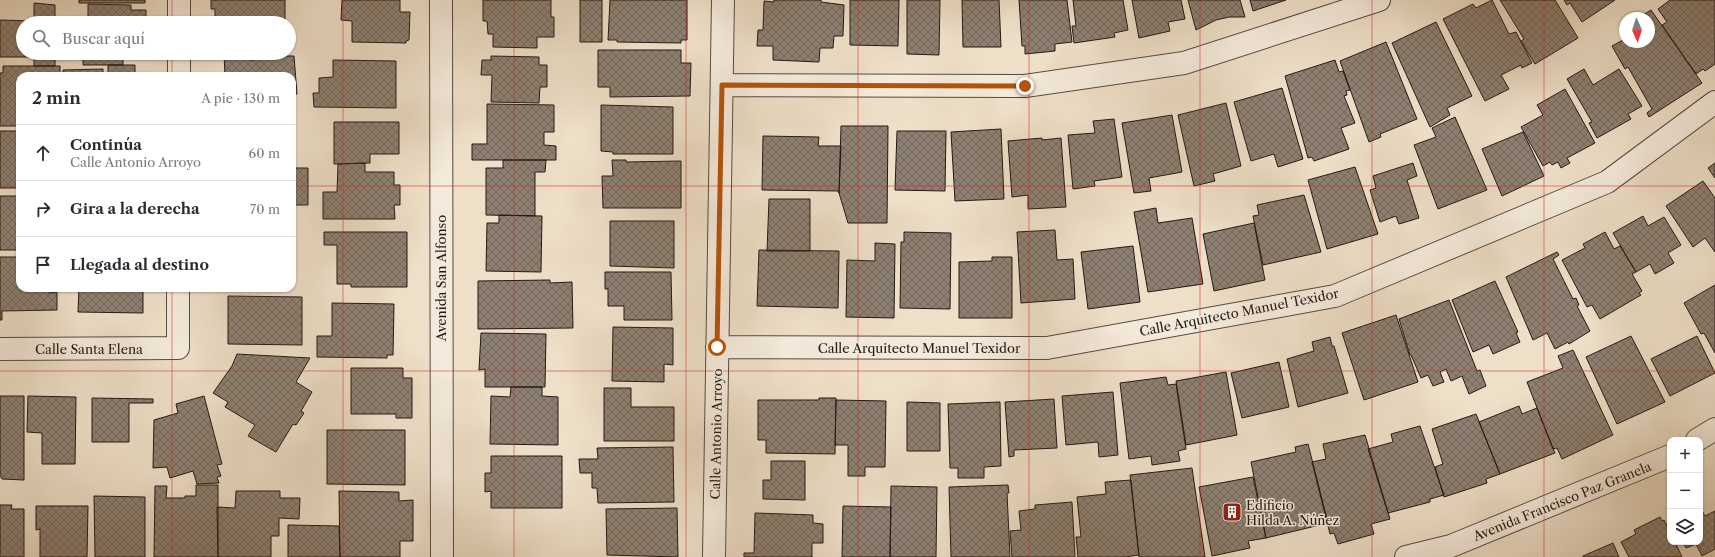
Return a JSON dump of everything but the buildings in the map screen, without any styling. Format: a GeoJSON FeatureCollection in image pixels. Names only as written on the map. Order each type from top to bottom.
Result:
{"type":"FeatureCollection","features":[{"type":"Feature","properties":{"kind":"street"},"geometry":{"type":"LineString","coordinates":[[179,0],[179,16]]}},
{"type":"Feature","properties":{"kind":"street","name":"Avenida San Alfonso"},"geometry":{"type":"LineString","coordinates":[[440,0],[442,557]]}},
{"type":"Feature","properties":{"kind":"street","name":"Calle Antonio Arroyo"},"geometry":{"type":"LineString","coordinates":[[714,557],[723,0]]}},
{"type":"Feature","properties":{"kind":"street"},"geometry":{"type":"LineString","coordinates":[[722,85],[1025,86],[1184,63],[1379,0]]}},
{"type":"Feature","properties":{"kind":"street"},"geometry":{"type":"LineString","coordinates":[[178,60],[178,72]]}},
{"type":"Feature","properties":{"kind":"street","name":"Calle Arquitecto Manuel Texidor"},"geometry":{"type":"LineString","coordinates":[[717,347],[1047,348],[1335,296],[1608,182],[1715,102]]}},
{"type":"Feature","properties":{"kind":"street","name":"Calle Santa Elena"},"geometry":{"type":"LineString","coordinates":[[0,349],[178,348],[178,292]]}},
{"type":"Feature","properties":{"kind":"street"},"geometry":{"type":"LineString","coordinates":[[1702,437],[1715,429]]}},
{"type":"Feature","properties":{"kind":"street","name":"Avenida Francisco Paz Granela"},"geometry":{"type":"LineString","coordinates":[[1406,557],[1451,546],[1667,457]]}},
{"type":"Feature","properties":{"kind":"place","name":"Edificio Hilda A. Núñez"},"geometry":{"type":"Point","coordinates":[1232,512]}},
{"type":"Feature","properties":{"kind":"route"},"geometry":{"type":"LineString","coordinates":[[717,347],[722,85],[1025,86]]}}]}
